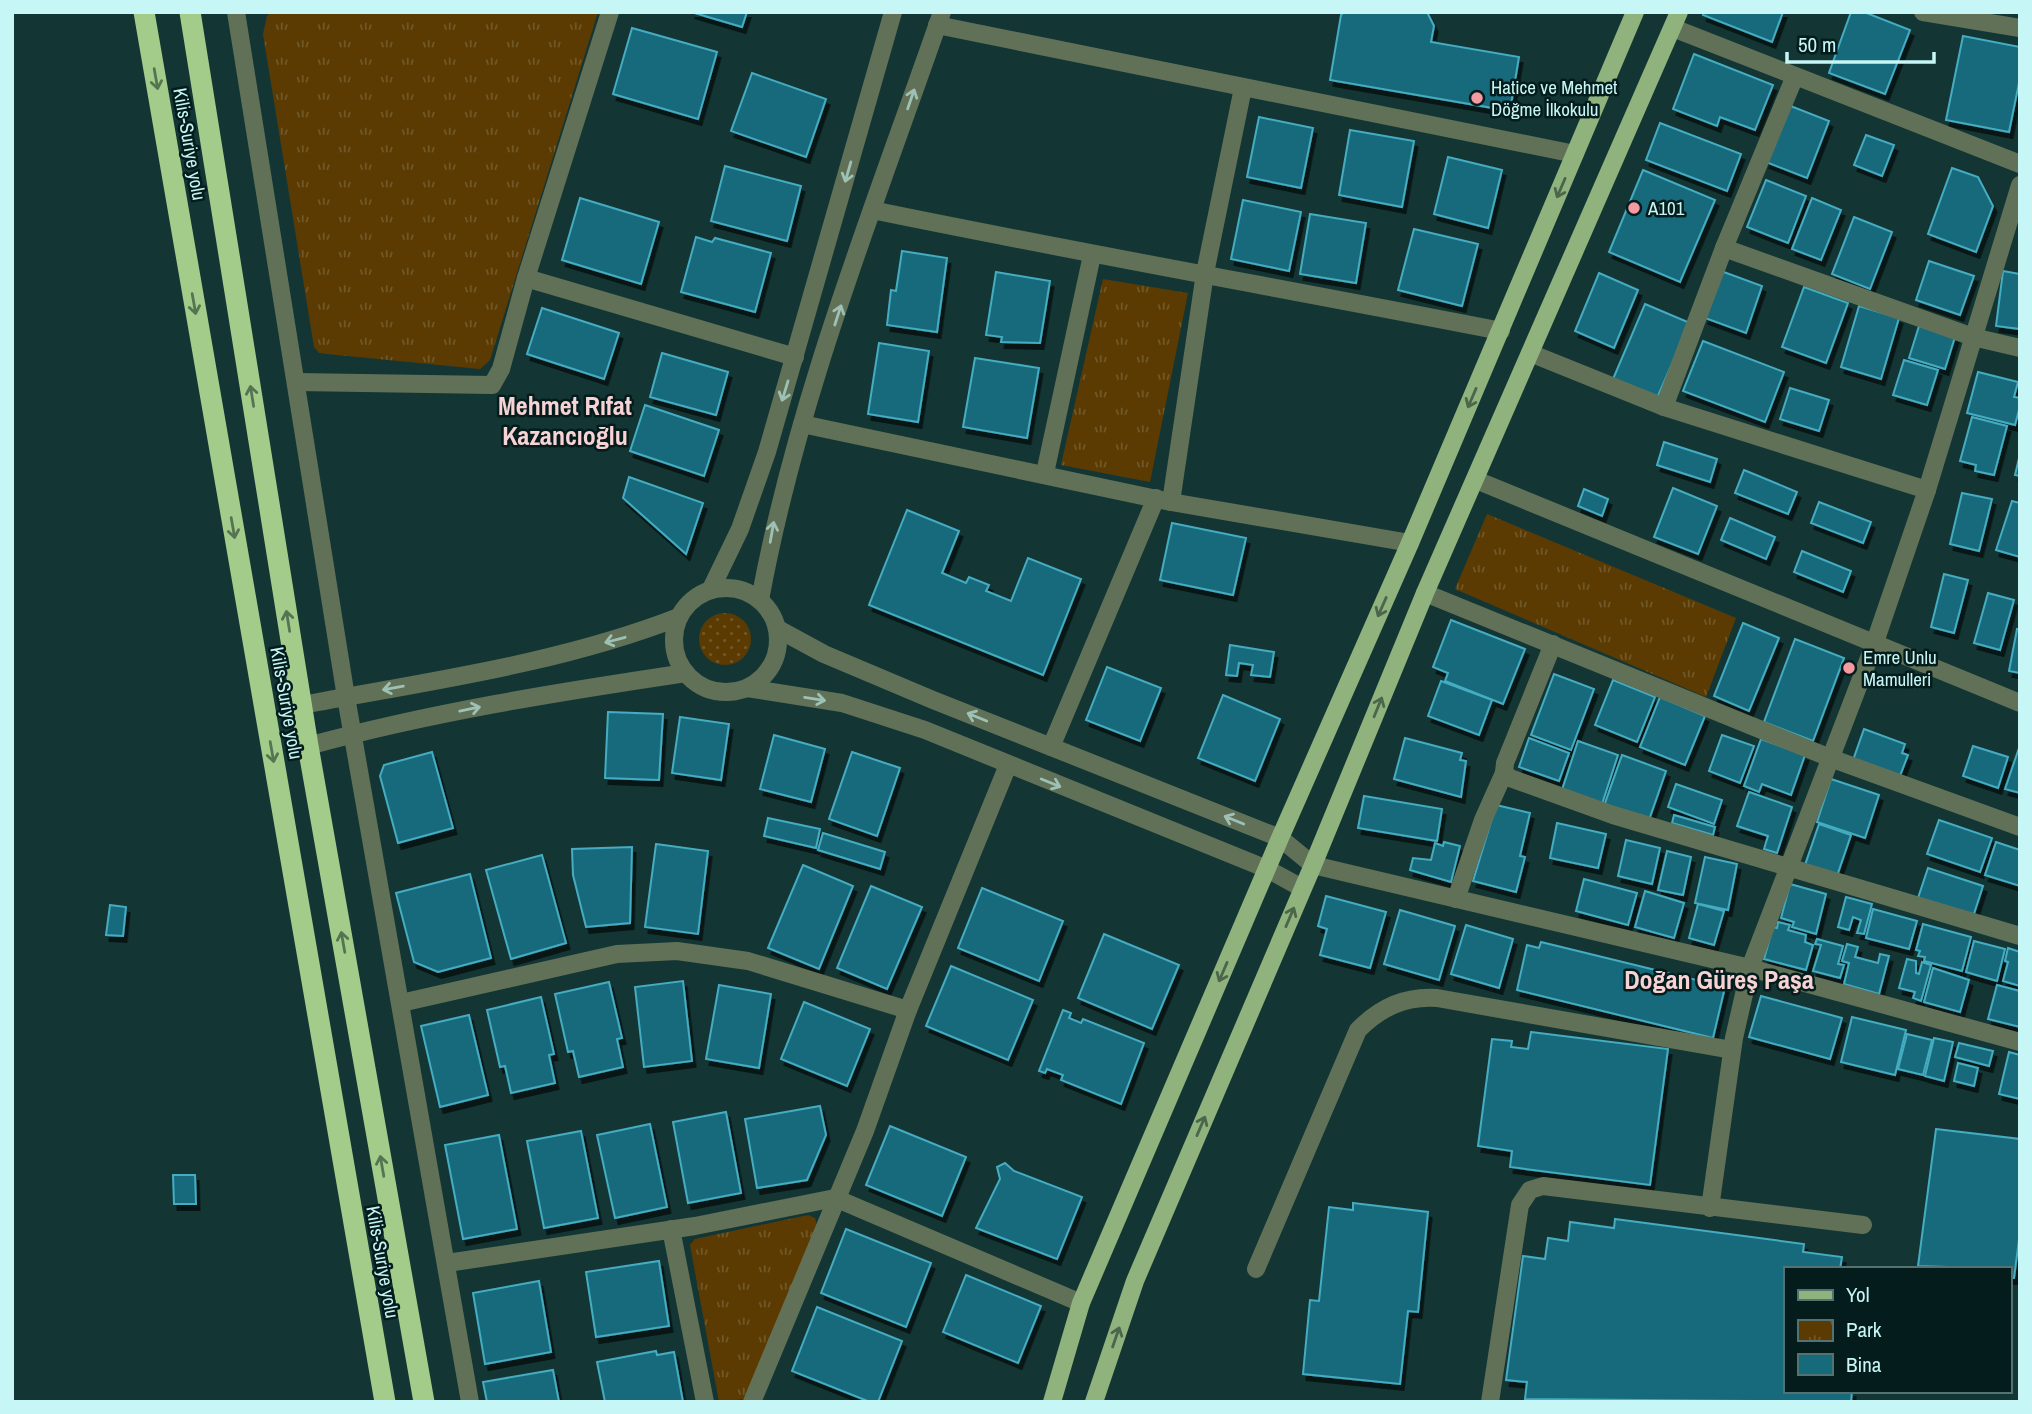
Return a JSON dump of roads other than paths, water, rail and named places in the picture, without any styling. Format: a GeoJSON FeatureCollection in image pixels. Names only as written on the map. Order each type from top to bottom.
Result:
{"type":"FeatureCollection","features":[{"type":"Feature","properties":{"kind":"highway","name":"Kilis-Suriye yolu"},"geometry":{"type":"LineString","coordinates":[[144,12],[385,1402]]}},
{"type":"Feature","properties":{"kind":"highway"},"geometry":{"type":"LineString","coordinates":[[190,12],[308,746],[425,1402]]}},
{"type":"Feature","properties":{"kind":"main road"},"geometry":{"type":"LineString","coordinates":[[1052,1402],[1081,1303],[1501,331],[1635,12]]}},
{"type":"Feature","properties":{"kind":"main road"},"geometry":{"type":"LineString","coordinates":[[1094,1402],[1135,1280],[1313,865],[1425,593],[1676,20]]}},
{"type":"Feature","properties":{"kind":"street"},"geometry":{"type":"LineString","coordinates":[[236,12],[345,696],[354,733],[470,1402]]}},
{"type":"Feature","properties":{"kind":"street"},"geometry":{"type":"LineString","coordinates":[[297,382],[492,385],[501,369],[526,278],[610,12]]}},
{"type":"Feature","properties":{"kind":"street"},"geometry":{"type":"LineString","coordinates":[[711,589],[737,589],[760,600],[771,613],[778,629],[778,647],[773,664],[762,678],[747,688],[731,692],[714,691],[698,684],[686,673],[674,646],[679,617],[687,605],[711,589],[740,529],[795,356],[893,12]]}},
{"type":"Feature","properties":{"kind":"street"},"geometry":{"type":"LineString","coordinates":[[1923,12],[2020,28]]}},
{"type":"Feature","properties":{"kind":"street"},"geometry":{"type":"LineString","coordinates":[[760,600],[776,515],[802,424],[872,210],[939,19],[1243,88],[1575,154]]}},
{"type":"Feature","properties":{"kind":"street"},"geometry":{"type":"LineString","coordinates":[[1676,20],[1795,76],[2020,164]]}},
{"type":"Feature","properties":{"kind":"street"},"geometry":{"type":"LineString","coordinates":[[1664,407],[1724,247],[1795,76]]}},
{"type":"Feature","properties":{"kind":"street"},"geometry":{"type":"LineString","coordinates":[[1051,747],[1163,500],[1243,88]]}},
{"type":"Feature","properties":{"kind":"street"},"geometry":{"type":"LineString","coordinates":[[1710,1208],[1732,1050],[1750,968],[1833,759],[1874,645],[1927,490],[2020,185]]}},
{"type":"Feature","properties":{"kind":"street"},"geometry":{"type":"LineString","coordinates":[[872,210],[1092,255],[1205,273],[1501,331]]}},
{"type":"Feature","properties":{"kind":"street"},"geometry":{"type":"LineString","coordinates":[[1724,247],[1973,337],[2020,348]]}},
{"type":"Feature","properties":{"kind":"street"},"geometry":{"type":"LineString","coordinates":[[1045,473],[1092,255]]}},
{"type":"Feature","properties":{"kind":"street"},"geometry":{"type":"LineString","coordinates":[[526,278],[795,356]]}},
{"type":"Feature","properties":{"kind":"street"},"geometry":{"type":"LineString","coordinates":[[1530,353],[1664,407],[1927,490]]}},
{"type":"Feature","properties":{"kind":"street"},"geometry":{"type":"LineString","coordinates":[[802,424],[1045,473],[1163,500],[1410,543]]}},
{"type":"Feature","properties":{"kind":"street"},"geometry":{"type":"LineString","coordinates":[[1476,480],[2020,703]]}},
{"type":"Feature","properties":{"kind":"street"},"geometry":{"type":"LineString","coordinates":[[1425,593],[1833,759],[2020,827]]}},
{"type":"Feature","properties":{"kind":"street"},"geometry":{"type":"LineString","coordinates":[[302,705],[508,668],[629,636],[679,617]]}},
{"type":"Feature","properties":{"kind":"street"},"geometry":{"type":"LineString","coordinates":[[778,629],[824,654],[1280,838],[1313,865],[1750,968],[2020,1042]]}},
{"type":"Feature","properties":{"kind":"street"},"geometry":{"type":"LineString","coordinates":[[1456,899],[1483,820],[1504,773],[1504,764],[1553,644]]}},
{"type":"Feature","properties":{"kind":"street"},"geometry":{"type":"LineString","coordinates":[[308,746],[354,733],[534,695],[686,673]]}},
{"type":"Feature","properties":{"kind":"street"},"geometry":{"type":"LineString","coordinates":[[747,688],[842,703],[925,730],[1267,869],[1302,888]]}},
{"type":"Feature","properties":{"kind":"street"},"geometry":{"type":"LineString","coordinates":[[752,1402],[865,1130],[908,1010],[1009,765]]}},
{"type":"Feature","properties":{"kind":"street"},"geometry":{"type":"LineString","coordinates":[[1504,773],[1614,815],[2020,936]]}},
{"type":"Feature","properties":{"kind":"street"},"geometry":{"type":"LineString","coordinates":[[401,1003],[617,954],[677,951],[748,961],[908,1010]]}},
{"type":"Feature","properties":{"kind":"street"},"geometry":{"type":"LineString","coordinates":[[1256,1269],[1358,1030],[1390,1005],[1414,998],[1437,998],[1732,1050]]}},
{"type":"Feature","properties":{"kind":"street"},"geometry":{"type":"LineString","coordinates":[[1490,1402],[1520,1205],[1530,1190],[1543,1186],[1863,1225]]}},
{"type":"Feature","properties":{"kind":"street"},"geometry":{"type":"LineString","coordinates":[[447,1263],[671,1229],[835,1198],[1081,1303]]}},
{"type":"Feature","properties":{"kind":"street"},"geometry":{"type":"LineString","coordinates":[[671,1229],[705,1402]]}},
{"type":"Feature","properties":{"kind":"place","name":"Hatice ve Mehmet Döğme İlkokulu"},"geometry":{"type":"Point","coordinates":[1477,98]}},
{"type":"Feature","properties":{"kind":"place","name":"A101"},"geometry":{"type":"Point","coordinates":[1634,208]}},
{"type":"Feature","properties":{"kind":"place","name":"Emre Unlu Mamulleri"},"geometry":{"type":"Point","coordinates":[1849,668]}},
{"type":"Feature","properties":{"kind":"district","name":"Mehmet Rıfat Kazancıoğlu"},"geometry":{"type":"Point","coordinates":[565,420]}},
{"type":"Feature","properties":{"kind":"district","name":"Doğan Güreş Paşa"},"geometry":{"type":"Point","coordinates":[1719,979]}}]}
